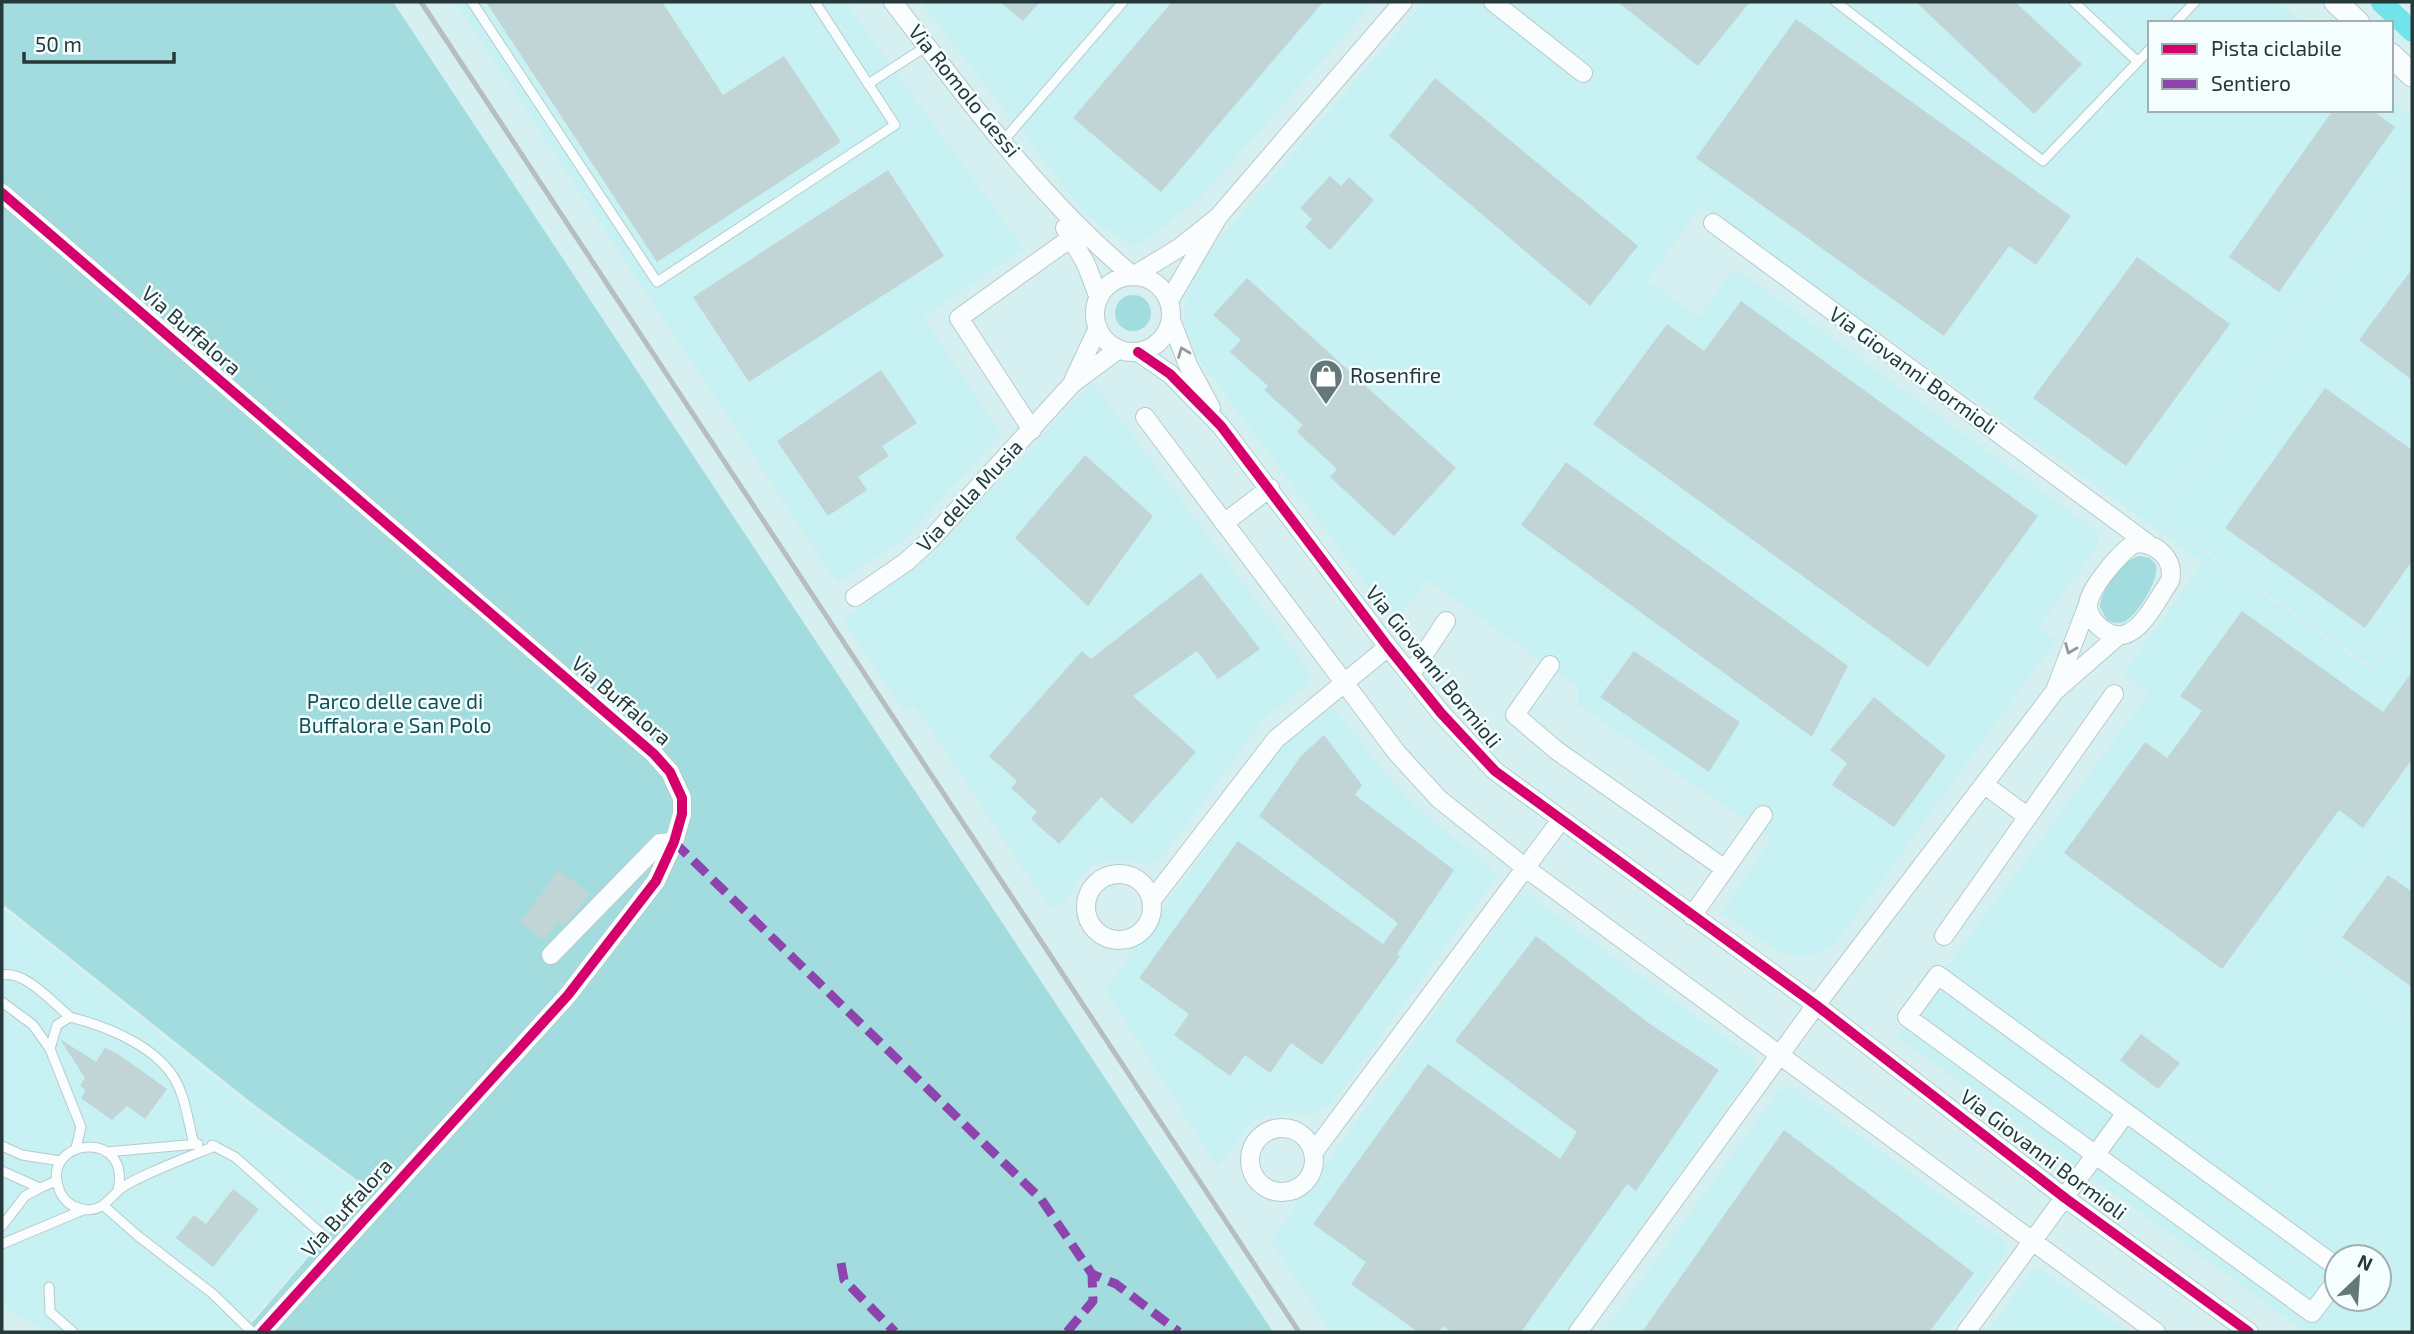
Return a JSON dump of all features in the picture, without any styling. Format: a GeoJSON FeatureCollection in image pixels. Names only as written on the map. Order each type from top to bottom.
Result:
{"type":"FeatureCollection","features":[{"type":"Feature","properties":{"kind":"main road"},"geometry":{"type":"LineString","coordinates":[[2336,2],[2356,21]]}},
{"type":"Feature","properties":{"kind":"main road"},"geometry":{"type":"LineString","coordinates":[[2393,57],[2412,75]]}},
{"type":"Feature","properties":{"kind":"street","name":"Via Romolo Gessi"},"geometry":{"type":"LineString","coordinates":[[893,2],[1036,180],[1092,242],[1133,276]]}},
{"type":"Feature","properties":{"kind":"street"},"geometry":{"type":"LineString","coordinates":[[1169,301],[1191,259],[1218,217],[1403,2]]}},
{"type":"Feature","properties":{"kind":"street"},"geometry":{"type":"LineString","coordinates":[[1493,2],[1583,73]]}},
{"type":"Feature","properties":{"kind":"street","name":"Via Romolo Gessi"},"geometry":{"type":"LineString","coordinates":[[1036,180],[1071,238],[1098,298]]}},
{"type":"Feature","properties":{"kind":"street","name":"Via Buffalora"},"geometry":{"type":"LineString","coordinates":[[2,194],[654,754],[679,786],[682,798],[682,814],[674,842],[656,881],[568,995],[330,1241],[262,1332]]}},
{"type":"Feature","properties":{"kind":"street"},"geometry":{"type":"LineString","coordinates":[[1098,298],[1113,282],[1133,276],[1179,248],[1218,217]]}},
{"type":"Feature","properties":{"kind":"street","name":"Via Giovanni Bormioli"},"geometry":{"type":"LineString","coordinates":[[1578,1332],[1816,1005],[2055,691],[2118,636],[2129,634],[2137,627],[2170,581],[2172,572],[2167,556],[1713,223]]}},
{"type":"Feature","properties":{"kind":"street"},"geometry":{"type":"LineString","coordinates":[[1032,430],[959,318],[1071,238]]}},
{"type":"Feature","properties":{"kind":"street"},"geometry":{"type":"LineString","coordinates":[[1098,328],[1110,344],[1119,349],[1138,352],[1160,341],[1171,320],[1169,301],[1155,283],[1133,276]]}},
{"type":"Feature","properties":{"kind":"street","name":"Via della Musia"},"geometry":{"type":"LineString","coordinates":[[1073,383],[1098,328],[1098,298]]}},
{"type":"Feature","properties":{"kind":"street","name":"Via Giovanni Bormioli"},"geometry":{"type":"LineString","coordinates":[[1171,320],[1188,365],[1221,426]]}},
{"type":"Feature","properties":{"kind":"street","name":"Via della Musia"},"geometry":{"type":"LineString","coordinates":[[855,597],[906,562],[930,540],[1073,383],[1119,349]]}},
{"type":"Feature","properties":{"kind":"street","name":"Via Giovanni Bormioli"},"geometry":{"type":"LineString","coordinates":[[1138,352],[1170,373],[1221,426],[1388,647],[1441,713],[1495,771],[1816,1005],[2064,1198],[2249,1332]]}},
{"type":"Feature","properties":{"kind":"street"},"geometry":{"type":"LineString","coordinates":[[1145,417],[1343,683],[1397,753],[1439,799],[1527,869],[2156,1332]]}},
{"type":"Feature","properties":{"kind":"street"},"geometry":{"type":"LineString","coordinates":[[1224,523],[1270,488]]}},
{"type":"Feature","properties":{"kind":"street"},"geometry":{"type":"LineString","coordinates":[[2113,518],[2121,528],[2125,547],[2147,543]]}},
{"type":"Feature","properties":{"kind":"street","name":"Via Giovanni Bormioli"},"geometry":{"type":"LineString","coordinates":[[2055,691],[2089,597],[2125,547]]}},
{"type":"Feature","properties":{"kind":"street"},"geometry":{"type":"LineString","coordinates":[[2087,607],[2093,620],[2105,631],[2118,636]]}},
{"type":"Feature","properties":{"kind":"street","name":"Via Giovanni Bormioli"},"geometry":{"type":"LineString","coordinates":[[1411,674],[1446,621]]}},
{"type":"Feature","properties":{"kind":"street","name":"Via Giovanni Bormioli"},"geometry":{"type":"LineString","coordinates":[[1152,900],[1276,739],[1388,647]]}},
{"type":"Feature","properties":{"kind":"street","name":"Via Giovanni Bormioli"},"geometry":{"type":"LineString","coordinates":[[1550,665],[1516,715],[1556,750],[1725,869]]}},
{"type":"Feature","properties":{"kind":"street"},"geometry":{"type":"LineString","coordinates":[[1944,936],[2115,694]]}},
{"type":"Feature","properties":{"kind":"street"},"geometry":{"type":"LineString","coordinates":[[1985,785],[2028,817]]}},
{"type":"Feature","properties":{"kind":"street"},"geometry":{"type":"LineString","coordinates":[[1692,916],[1763,815]]}},
{"type":"Feature","properties":{"kind":"street"},"geometry":{"type":"LineString","coordinates":[[1313,1153],[1561,820]]}},
{"type":"Feature","properties":{"kind":"street"},"geometry":{"type":"LineString","coordinates":[[551,955],[660,843],[674,842]]}},
{"type":"Feature","properties":{"kind":"street","name":"Via Giovanni Bormioli"},"geometry":{"type":"LineString","coordinates":[[2323,1257],[1938,975],[1908,1017],[2312,1313],[2323,1298]]}},
{"type":"Feature","properties":{"kind":"street","name":"Via Giovanni Bormioli"},"geometry":{"type":"LineString","coordinates":[[1966,1332],[2126,1113]]}},
{"type":"Feature","properties":{"kind":"lane"},"geometry":{"type":"LineString","coordinates":[[471,2],[657,282],[895,125],[815,2]]}},
{"type":"Feature","properties":{"kind":"lane"},"geometry":{"type":"LineString","coordinates":[[1003,140],[1123,2]]}},
{"type":"Feature","properties":{"kind":"lane"},"geometry":{"type":"LineString","coordinates":[[1836,2],[2043,161],[2148,52]]}},
{"type":"Feature","properties":{"kind":"lane"},"geometry":{"type":"LineString","coordinates":[[2074,2],[2138,62]]}},
{"type":"Feature","properties":{"kind":"lane"},"geometry":{"type":"LineString","coordinates":[[2177,21],[2195,2]]}},
{"type":"Feature","properties":{"kind":"lane"},"geometry":{"type":"LineString","coordinates":[[868,84],[927,46]]}},
{"type":"Feature","properties":{"kind":"lane"},"geometry":{"type":"LineString","coordinates":[[2,975],[22,978],[70,1017],[96,1024],[127,1039],[166,1065],[180,1089],[194,1144]]}},
{"type":"Feature","properties":{"kind":"lane"},"geometry":{"type":"LineString","coordinates":[[2,1002],[33,1025],[50,1049],[80,1127],[76,1148]]}},
{"type":"Feature","properties":{"kind":"lane"},"geometry":{"type":"LineString","coordinates":[[50,1049],[57,1025],[70,1017]]}},
{"type":"Feature","properties":{"kind":"lane"},"geometry":{"type":"LineString","coordinates":[[107,1152],[194,1144],[215,1146],[235,1157],[330,1241]]}},
{"type":"Feature","properties":{"kind":"lane"},"geometry":{"type":"LineString","coordinates":[[2,1146],[22,1155],[61,1161]]}},
{"type":"Feature","properties":{"kind":"lane"},"geometry":{"type":"LineString","coordinates":[[2,1244],[83,1209],[104,1206],[118,1190],[215,1146]]}},
{"type":"Feature","properties":{"kind":"lane"},"geometry":{"type":"LineString","coordinates":[[83,1209],[65,1200],[56,1181],[61,1161],[76,1148],[97,1147],[107,1152],[119,1168],[118,1190]]}},
{"type":"Feature","properties":{"kind":"lane"},"geometry":{"type":"LineString","coordinates":[[2,1171],[40,1188]]}},
{"type":"Feature","properties":{"kind":"lane"},"geometry":{"type":"LineString","coordinates":[[2,1226],[25,1196],[56,1181]]}},
{"type":"Feature","properties":{"kind":"lane"},"geometry":{"type":"LineString","coordinates":[[104,1206],[213,1294],[252,1332]]}},
{"type":"Feature","properties":{"kind":"lane"},"geometry":{"type":"LineString","coordinates":[[2,1238],[22,1237]]}},
{"type":"Feature","properties":{"kind":"lane"},"geometry":{"type":"LineString","coordinates":[[49,1287],[51,1312],[73,1332]]}},
{"type":"Feature","properties":{"kind":"shaded area"},"geometry":{"type":"Polygon","coordinates":[[[455,2],[845,2],[1024,249],[923,317],[1001,434],[905,539],[837,583],[455,2]]]}},
{"type":"Feature","properties":{"kind":"shaded area"},"geometry":{"type":"Polygon","coordinates":[[[921,2],[1374,2],[1200,198],[1135,248],[1086,215],[921,2]]]}},
{"type":"Feature","properties":{"kind":"shaded area"},"geometry":{"type":"Polygon","coordinates":[[[1424,2],[2279,2],[2301,21],[2148,21],[2148,112],[2393,112],[2393,102],[2412,118],[2412,161],[2156,518],[2372,671],[2412,617],[2412,802],[2310,946],[2412,1019],[2412,1332],[2306,1332],[1896,1036],[2149,693],[2124,674],[2203,562],[1701,205],[1648,281],[1699,317],[1729,274],[1737,272],[1745,275],[2098,532],[2098,545],[2039,627],[2056,640],[1834,945],[1816,955],[1794,956],[1778,951],[1722,913],[1771,838],[1578,704],[1578,687],[1427,580],[1394,623],[1195,353],[1185,327],[1185,301],[1193,277],[1208,252],[1424,2]]]}},
{"type":"Feature","properties":{"kind":"shaded area"},"geometry":{"type":"Polygon","coordinates":[[[2412,164],[2412,615],[2372,667],[2159,517],[2412,164]]]}},
{"type":"Feature","properties":{"kind":"shaded area"},"geometry":{"type":"Polygon","coordinates":[[[1093,383],[1309,671],[1309,678],[1307,684],[1264,719],[1165,854],[1153,863],[1103,861],[1085,870],[1065,901],[1050,909],[915,706],[904,711],[843,620],[915,568],[1093,383]]]}},
{"type":"Feature","properties":{"kind":"shaded area"},"geometry":{"type":"Polygon","coordinates":[[[1327,706],[1335,709],[1379,766],[1415,806],[1491,869],[1496,877],[1332,1103],[1314,1114],[1267,1115],[1251,1123],[1218,1167],[1105,990],[1258,777],[1285,743],[1327,706]]]}},
{"type":"Feature","properties":{"kind":"shaded area"},"geometry":{"type":"Polygon","coordinates":[[[2412,806],[2412,1016],[2313,945],[2412,806]]]}},
{"type":"Feature","properties":{"kind":"shaded area"},"geometry":{"type":"Polygon","coordinates":[[[1528,895],[1754,1059],[1756,1067],[1566,1332],[1331,1332],[1271,1241],[1518,896],[1528,895]]]}},
{"type":"Feature","properties":{"kind":"shaded area"},"geometry":{"type":"Polygon","coordinates":[[[4,910],[250,1107],[365,1189],[241,1332],[50,1332],[2,1308],[4,910]]]}},
{"type":"Feature","properties":{"kind":"shaded area"},"geometry":{"type":"Polygon","coordinates":[[[1791,1086],[2004,1241],[2007,1252],[1949,1332],[1604,1332],[1779,1090],[1791,1086]]]}},
{"type":"Feature","properties":{"kind":"shaded area"},"geometry":{"type":"Polygon","coordinates":[[[2033,1269],[2041,1270],[2129,1332],[1987,1332],[2033,1269]]]}},
{"type":"Feature","properties":{"kind":"green space","name":"Parco delle cave di Buffalora e San Polo"},"geometry":{"type":"Polygon","coordinates":[[[2,2],[393,2],[1273,1332],[244,1332],[368,1188],[252,1103],[5,906],[2,909],[2,2]]]}},
{"type":"Feature","properties":{"kind":"green space"},"geometry":{"type":"Polygon","coordinates":[[[1133,295],[1145,301],[1151,313],[1145,325],[1133,331],[1121,325],[1115,313],[1121,301],[1133,295]]]}},
{"type":"Feature","properties":{"kind":"green space"},"geometry":{"type":"Polygon","coordinates":[[[2141,556],[2150,558],[2156,565],[2155,579],[2146,596],[2135,613],[2124,622],[2107,620],[2100,607],[2104,592],[2127,562],[2141,556]]]}},
{"type":"Feature","properties":{"kind":"building"},"geometry":{"type":"Polygon","coordinates":[[[486,2],[662,2],[723,95],[784,56],[841,142],[657,262],[486,2]]]}},
{"type":"Feature","properties":{"kind":"building"},"geometry":{"type":"Polygon","coordinates":[[[1000,2],[1040,2],[1023,21],[1000,2]]]}},
{"type":"Feature","properties":{"kind":"building"},"geometry":{"type":"Polygon","coordinates":[[[1172,2],[1323,2],[1161,192],[1073,118],[1172,2]]]}},
{"type":"Feature","properties":{"kind":"building"},"geometry":{"type":"Polygon","coordinates":[[[1618,2],[1750,2],[1698,66],[1618,2]]]}},
{"type":"Feature","properties":{"kind":"building"},"geometry":{"type":"Polygon","coordinates":[[[1916,2],[2015,2],[2082,64],[2034,114],[1916,2]]]}},
{"type":"Feature","properties":{"kind":"building"},"geometry":{"type":"Polygon","coordinates":[[[1796,19],[2071,216],[2036,265],[2009,246],[1944,336],[1696,158],[1796,19]]]}},
{"type":"Feature","properties":{"kind":"building"},"geometry":{"type":"Polygon","coordinates":[[[1435,78],[1638,246],[1590,306],[1389,136],[1435,78]]]}},
{"type":"Feature","properties":{"kind":"building"},"geometry":{"type":"Polygon","coordinates":[[[2332,112],[2375,112],[2395,127],[2279,292],[2229,257],[2332,112]]]}},
{"type":"Feature","properties":{"kind":"building"},"geometry":{"type":"Polygon","coordinates":[[[888,170],[944,256],[749,382],[693,297],[888,170]]]}},
{"type":"Feature","properties":{"kind":"building"},"geometry":{"type":"Polygon","coordinates":[[[1330,176],[1341,186],[1349,177],[1374,200],[1330,250],[1305,227],[1312,219],[1300,208],[1330,176]]]}},
{"type":"Feature","properties":{"kind":"building"},"geometry":{"type":"Polygon","coordinates":[[[2137,257],[2230,324],[2126,466],[2033,398],[2137,257]]]}},
{"type":"Feature","properties":{"kind":"building"},"geometry":{"type":"Polygon","coordinates":[[[2412,269],[2412,380],[2359,340],[2412,269]]]}},
{"type":"Feature","properties":{"kind":"building"},"geometry":{"type":"Polygon","coordinates":[[[1247,278],[1456,468],[1394,536],[1330,477],[1337,469],[1297,432],[1303,425],[1264,390],[1268,386],[1230,352],[1241,340],[1213,315],[1247,278]]]}},
{"type":"Feature","properties":{"kind":"building"},"geometry":{"type":"Polygon","coordinates":[[[1741,301],[2038,516],[1928,667],[1593,424],[1667,324],[1704,351],[1741,301]]]}},
{"type":"Feature","properties":{"kind":"building"},"geometry":{"type":"Polygon","coordinates":[[[881,370],[917,423],[882,446],[889,456],[858,477],[867,490],[828,516],[777,441],[881,370]]]}},
{"type":"Feature","properties":{"kind":"building"},"geometry":{"type":"Polygon","coordinates":[[[2325,388],[2412,450],[2412,561],[2365,628],[2225,528],[2325,388]]]}},
{"type":"Feature","properties":{"kind":"building"},"geometry":{"type":"Polygon","coordinates":[[[1085,455],[1153,516],[1088,606],[1015,538],[1085,455]]]}},
{"type":"Feature","properties":{"kind":"building"},"geometry":{"type":"Polygon","coordinates":[[[1566,462],[1848,666],[1812,737],[1521,525],[1566,462]]]}},
{"type":"Feature","properties":{"kind":"building"},"geometry":{"type":"Polygon","coordinates":[[[1201,573],[1260,649],[1218,679],[1197,651],[1133,696],[1196,752],[1132,824],[1101,797],[1059,844],[1031,819],[1037,812],[1011,788],[1017,781],[989,756],[1082,651],[1091,659],[1201,573]]]}},
{"type":"Feature","properties":{"kind":"building"},"geometry":{"type":"Polygon","coordinates":[[[2242,611],[2383,712],[2412,672],[2412,759],[2363,828],[2339,810],[2222,969],[2064,853],[2145,742],[2167,758],[2202,711],[2180,696],[2242,611]]]}},
{"type":"Feature","properties":{"kind":"building"},"geometry":{"type":"Polygon","coordinates":[[[1634,651],[1740,722],[1709,772],[1600,697],[1634,651]]]}},
{"type":"Feature","properties":{"kind":"building"},"geometry":{"type":"Polygon","coordinates":[[[1874,697],[1946,756],[1894,827],[1832,785],[1847,763],[1830,750],[1874,697]]]}},
{"type":"Feature","properties":{"kind":"building"},"geometry":{"type":"Polygon","coordinates":[[[1324,735],[1362,785],[1355,795],[1454,870],[1397,954],[1400,956],[1322,1065],[1291,1043],[1270,1073],[1245,1055],[1230,1076],[1174,1035],[1189,1014],[1139,978],[1238,841],[1383,944],[1398,923],[1259,816],[1301,756],[1324,735]]]}},
{"type":"Feature","properties":{"kind":"building"},"geometry":{"type":"Polygon","coordinates":[[[558,870],[590,894],[564,926],[558,922],[544,940],[520,923],[558,870]]]}},
{"type":"Feature","properties":{"kind":"building"},"geometry":{"type":"Polygon","coordinates":[[[2388,875],[2412,892],[2412,987],[2342,937],[2388,875]]]}},
{"type":"Feature","properties":{"kind":"building"},"geometry":{"type":"Polygon","coordinates":[[[1536,936],[1650,1024],[1719,1070],[1636,1191],[1627,1184],[1521,1332],[1452,1332],[1443,1326],[1439,1332],[1418,1332],[1351,1284],[1366,1262],[1313,1224],[1428,1064],[1560,1159],[1577,1132],[1455,1041],[1536,936]]]}},
{"type":"Feature","properties":{"kind":"building"},"geometry":{"type":"Polygon","coordinates":[[[2141,1034],[2180,1063],[2158,1089],[2120,1060],[2141,1034]]]}},
{"type":"Feature","properties":{"kind":"building"},"geometry":{"type":"Polygon","coordinates":[[[60,1039],[96,1062],[105,1048],[118,1054],[167,1089],[145,1119],[127,1106],[112,1120],[81,1098],[86,1090],[80,1086],[85,1078],[60,1039]]]}},
{"type":"Feature","properties":{"kind":"building"},"geometry":{"type":"Polygon","coordinates":[[[1784,1130],[1974,1273],[1929,1332],[1642,1332],[1784,1130]]]}},
{"type":"Feature","properties":{"kind":"building"},"geometry":{"type":"Polygon","coordinates":[[[233,1189],[259,1209],[213,1267],[176,1238],[194,1215],[206,1224],[233,1189]]]}},
{"type":"Feature","properties":{"kind":"waterway"},"geometry":{"type":"LineString","coordinates":[[2381,2],[2412,31]]}},
{"type":"Feature","properties":{"kind":"railway"},"geometry":{"type":"LineString","coordinates":[[421,2],[1299,1332]]}},
{"type":"Feature","properties":{"kind":"marked path"},"geometry":{"type":"LineString","coordinates":[[674,842],[1041,1199],[1092,1274],[1116,1284],[1179,1332]]}},
{"type":"Feature","properties":{"kind":"marked path"},"geometry":{"type":"LineString","coordinates":[[841,1263],[844,1280],[895,1332]]}},
{"type":"Feature","properties":{"kind":"marked path"},"geometry":{"type":"LineString","coordinates":[[1067,1332],[1093,1301],[1092,1274]]}},
{"type":"Feature","properties":{"kind":"cycle path"},"geometry":{"type":"LineString","coordinates":[[2,193],[654,754],[670,772],[682,798],[682,814],[674,842],[656,881],[568,995],[262,1332]]}},
{"type":"Feature","properties":{"kind":"cycle path"},"geometry":{"type":"LineString","coordinates":[[1138,352],[1170,374],[1221,426],[1388,647],[1441,713],[1495,771],[1816,1005],[2065,1198],[2249,1332]]}},
{"type":"Feature","properties":{"kind":"place","name":"Rosenfire"},"geometry":{"type":"Point","coordinates":[1326,406]}}]}
